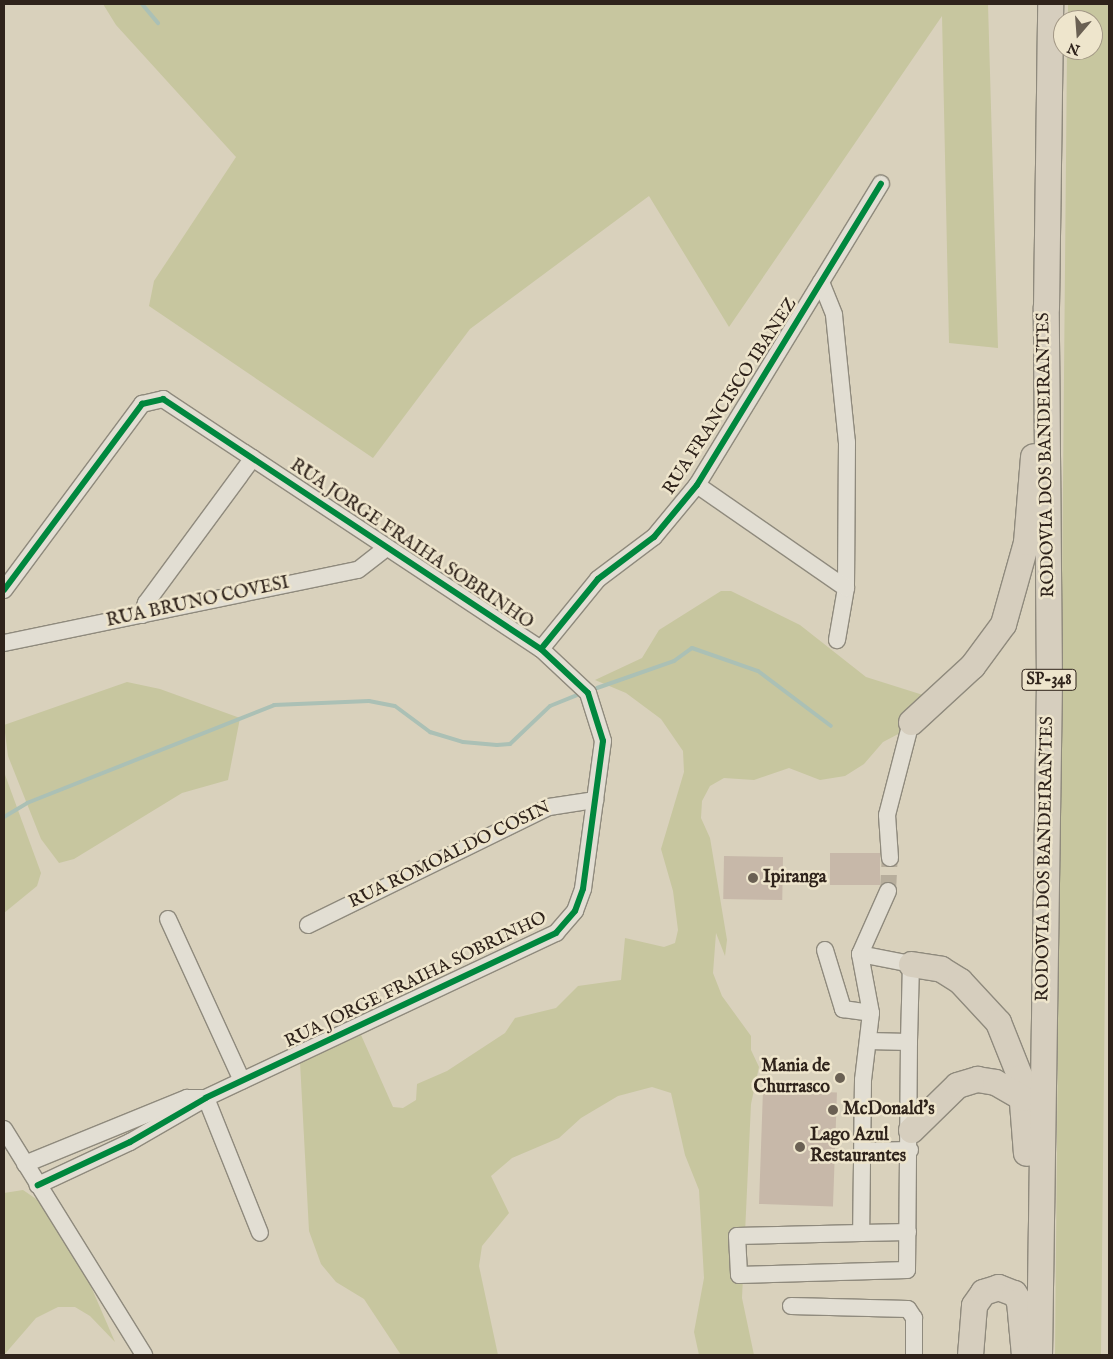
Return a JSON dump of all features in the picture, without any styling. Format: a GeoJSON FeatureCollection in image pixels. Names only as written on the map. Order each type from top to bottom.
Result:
{"type":"FeatureCollection","features":[{"type":"Feature","properties":{"kind":"highway","name":"RODOVIA DOS BANDEIRANTES"},"geometry":{"type":"LineString","coordinates":[[1039,1355],[1049,683],[1046,307],[1050,4]]}},
{"type":"Feature","properties":{"kind":"highway"},"geometry":{"type":"LineString","coordinates":[[911,722],[990,646],[1014,599],[1026,542],[1046,307]]}},
{"type":"Feature","properties":{"kind":"highway"},"geometry":{"type":"LineString","coordinates":[[911,964],[941,970],[979,997],[1012,1049],[1023,1098],[1030,1209],[1041,1259]]}},
{"type":"Feature","properties":{"kind":"highway"},"geometry":{"type":"LineString","coordinates":[[910,1140],[938,1098],[957,1085],[977,1079],[1010,1088],[1023,1098]]}},
{"type":"Feature","properties":{"kind":"highway"},"geometry":{"type":"LineString","coordinates":[[970,1355],[974,1305],[983,1292],[998,1287],[1014,1293],[1019,1300],[1024,1355]]}},
{"type":"Feature","properties":{"kind":"street","name":"RUA FRANCISCO IBANEZ"},"geometry":{"type":"LineString","coordinates":[[541,649],[598,579],[654,537],[697,484],[881,184]]}},
{"type":"Feature","properties":{"kind":"street"},"geometry":{"type":"LineString","coordinates":[[821,282],[834,315],[847,442],[846,588],[838,640]]}},
{"type":"Feature","properties":{"kind":"street","name":"RUA JORGE FRAIHA SOBRINHO"},"geometry":{"type":"LineString","coordinates":[[4,590],[142,404],[163,399],[541,649],[578,680],[597,713],[602,741],[580,900],[556,933],[206,1098],[130,1142],[38,1185]]}},
{"type":"Feature","properties":{"kind":"street"},"geometry":{"type":"LineString","coordinates":[[142,615],[146,602],[253,458]]}},
{"type":"Feature","properties":{"kind":"street"},"geometry":{"type":"LineString","coordinates":[[697,484],[846,588]]}},
{"type":"Feature","properties":{"kind":"street","name":"RUA BRUNO COVESI"},"geometry":{"type":"LineString","coordinates":[[4,643],[358,570],[386,548]]}},
{"type":"Feature","properties":{"kind":"street"},"geometry":{"type":"LineString","coordinates":[[890,858],[887,815],[911,722]]}},
{"type":"Feature","properties":{"kind":"street","name":"RUA ROMOALDO COSIN"},"geometry":{"type":"LineString","coordinates":[[308,925],[549,807],[595,800]]}},
{"type":"Feature","properties":{"kind":"street"},"geometry":{"type":"LineString","coordinates":[[861,1233],[868,1041],[871,1012],[860,954],[888,891]]}},
{"type":"Feature","properties":{"kind":"street"},"geometry":{"type":"LineString","coordinates":[[168,919],[242,1081]]}},
{"type":"Feature","properties":{"kind":"street"},"geometry":{"type":"LineString","coordinates":[[825,950],[843,1009],[871,1012]]}},
{"type":"Feature","properties":{"kind":"street"},"geometry":{"type":"LineString","coordinates":[[860,954],[911,964],[909,1042],[910,1140],[908,1232],[907,1270],[738,1275],[737,1236],[908,1232]]}},
{"type":"Feature","properties":{"kind":"street"},"geometry":{"type":"LineString","coordinates":[[868,1041],[909,1042]]}},
{"type":"Feature","properties":{"kind":"street"},"geometry":{"type":"LineString","coordinates":[[25,1164],[187,1098],[206,1098],[260,1233]]}},
{"type":"Feature","properties":{"kind":"street"},"geometry":{"type":"LineString","coordinates":[[4,1129],[144,1355]]}},
{"type":"Feature","properties":{"kind":"street"},"geometry":{"type":"LineString","coordinates":[[865,1151],[910,1140]]}},
{"type":"Feature","properties":{"kind":"street"},"geometry":{"type":"LineString","coordinates":[[791,1306],[908,1309],[914,1318],[914,1355]]}},
{"type":"Feature","properties":{"kind":"green space"},"geometry":{"type":"Polygon","coordinates":[[[103,4],[988,4],[998,348],[949,343],[942,16],[729,327],[649,196],[470,329],[373,458],[149,306],[154,281],[236,157],[116,25],[103,4]]]}},
{"type":"Feature","properties":{"kind":"green space"},"geometry":{"type":"Polygon","coordinates":[[[1068,4],[1109,4],[1109,602],[1101,1355],[1055,1355],[1067,60],[1103,60],[1103,10],[1068,10],[1068,4]]]}},
{"type":"Feature","properties":{"kind":"green space"},"geometry":{"type":"Polygon","coordinates":[[[721,591],[731,591],[800,625],[866,677],[923,695],[904,731],[883,742],[864,764],[845,776],[820,780],[789,768],[754,780],[724,778],[710,786],[702,801],[701,818],[710,838],[727,940],[725,956],[716,933],[713,973],[722,996],[751,1036],[751,1050],[759,1067],[751,1104],[742,1298],[754,1355],[699,1355],[694,1332],[704,1278],[699,1190],[685,1155],[671,1093],[652,1087],[618,1096],[581,1118],[559,1138],[512,1158],[491,1176],[509,1213],[482,1246],[479,1266],[498,1355],[401,1355],[364,1299],[336,1282],[321,1264],[309,1231],[300,1062],[361,1035],[393,1107],[403,1108],[416,1100],[417,1084],[447,1071],[505,1033],[515,1018],[556,1008],[578,986],[621,980],[625,938],[664,947],[675,943],[678,930],[673,891],[661,849],[684,772],[683,751],[661,719],[626,693],[595,680],[642,658],[659,630],[721,591]]]}},
{"type":"Feature","properties":{"kind":"green space"},"geometry":{"type":"Polygon","coordinates":[[[127,682],[160,689],[240,718],[228,780],[182,793],[74,859],[59,863],[41,839],[8,756],[4,725],[127,682]]]}},
{"type":"Feature","properties":{"kind":"green space"},"geometry":{"type":"Polygon","coordinates":[[[4,772],[41,873],[37,886],[4,913],[4,772]]]}},
{"type":"Feature","properties":{"kind":"green space"},"geometry":{"type":"Polygon","coordinates":[[[23,1190],[48,1207],[66,1229],[115,1342],[90,1316],[75,1307],[58,1307],[36,1318],[4,1355],[4,1193],[23,1190]]]}},
{"type":"Feature","properties":{"kind":"building","name":"Ipiranga"},"geometry":{"type":"Polygon","coordinates":[[[830,853],[880,853],[880,885],[830,885],[830,853]]]}},
{"type":"Feature","properties":{"kind":"building","name":"Ipiranga"},"geometry":{"type":"Polygon","coordinates":[[[724,856],[783,857],[782,900],[723,899],[724,856]]]}},
{"type":"Feature","properties":{"kind":"building","name":"Lago Azul Restaurantes"},"geometry":{"type":"Polygon","coordinates":[[[763,1090],[837,1093],[833,1207],[759,1204],[763,1090]]]}},
{"type":"Feature","properties":{"kind":"waterway"},"geometry":{"type":"LineString","coordinates":[[142,4],[158,23]]}},
{"type":"Feature","properties":{"kind":"waterway"},"geometry":{"type":"LineString","coordinates":[[597,688],[674,661],[692,648],[758,671],[831,726]]}},
{"type":"Feature","properties":{"kind":"waterway"},"geometry":{"type":"LineString","coordinates":[[4,817],[27,803],[274,705],[369,701],[395,706],[430,732],[463,742],[497,745],[510,744],[550,706],[577,695]]}},
{"type":"Feature","properties":{"kind":"tunnel"},"geometry":{"type":"LineString","coordinates":[[888,891],[890,858]]}},
{"type":"Feature","properties":{"kind":"cycle path"},"geometry":{"type":"LineString","coordinates":[[541,649],[598,579],[654,537],[697,485],[881,184]]}},
{"type":"Feature","properties":{"kind":"cycle path"},"geometry":{"type":"LineString","coordinates":[[4,590],[142,404],[163,399],[541,649],[588,693],[603,741],[583,889],[575,911],[556,933],[206,1098],[130,1142],[38,1185]]}},
{"type":"Feature","properties":{"kind":"place","name":"Ipiranga"},"geometry":{"type":"Point","coordinates":[753,878]}},
{"type":"Feature","properties":{"kind":"place","name":"Mania de Churrasco"},"geometry":{"type":"Point","coordinates":[840,1078]}},
{"type":"Feature","properties":{"kind":"place","name":"McDonald's"},"geometry":{"type":"Point","coordinates":[833,1110]}},
{"type":"Feature","properties":{"kind":"place","name":"Lago Azul Restaurantes"},"geometry":{"type":"Point","coordinates":[800,1147]}}]}
